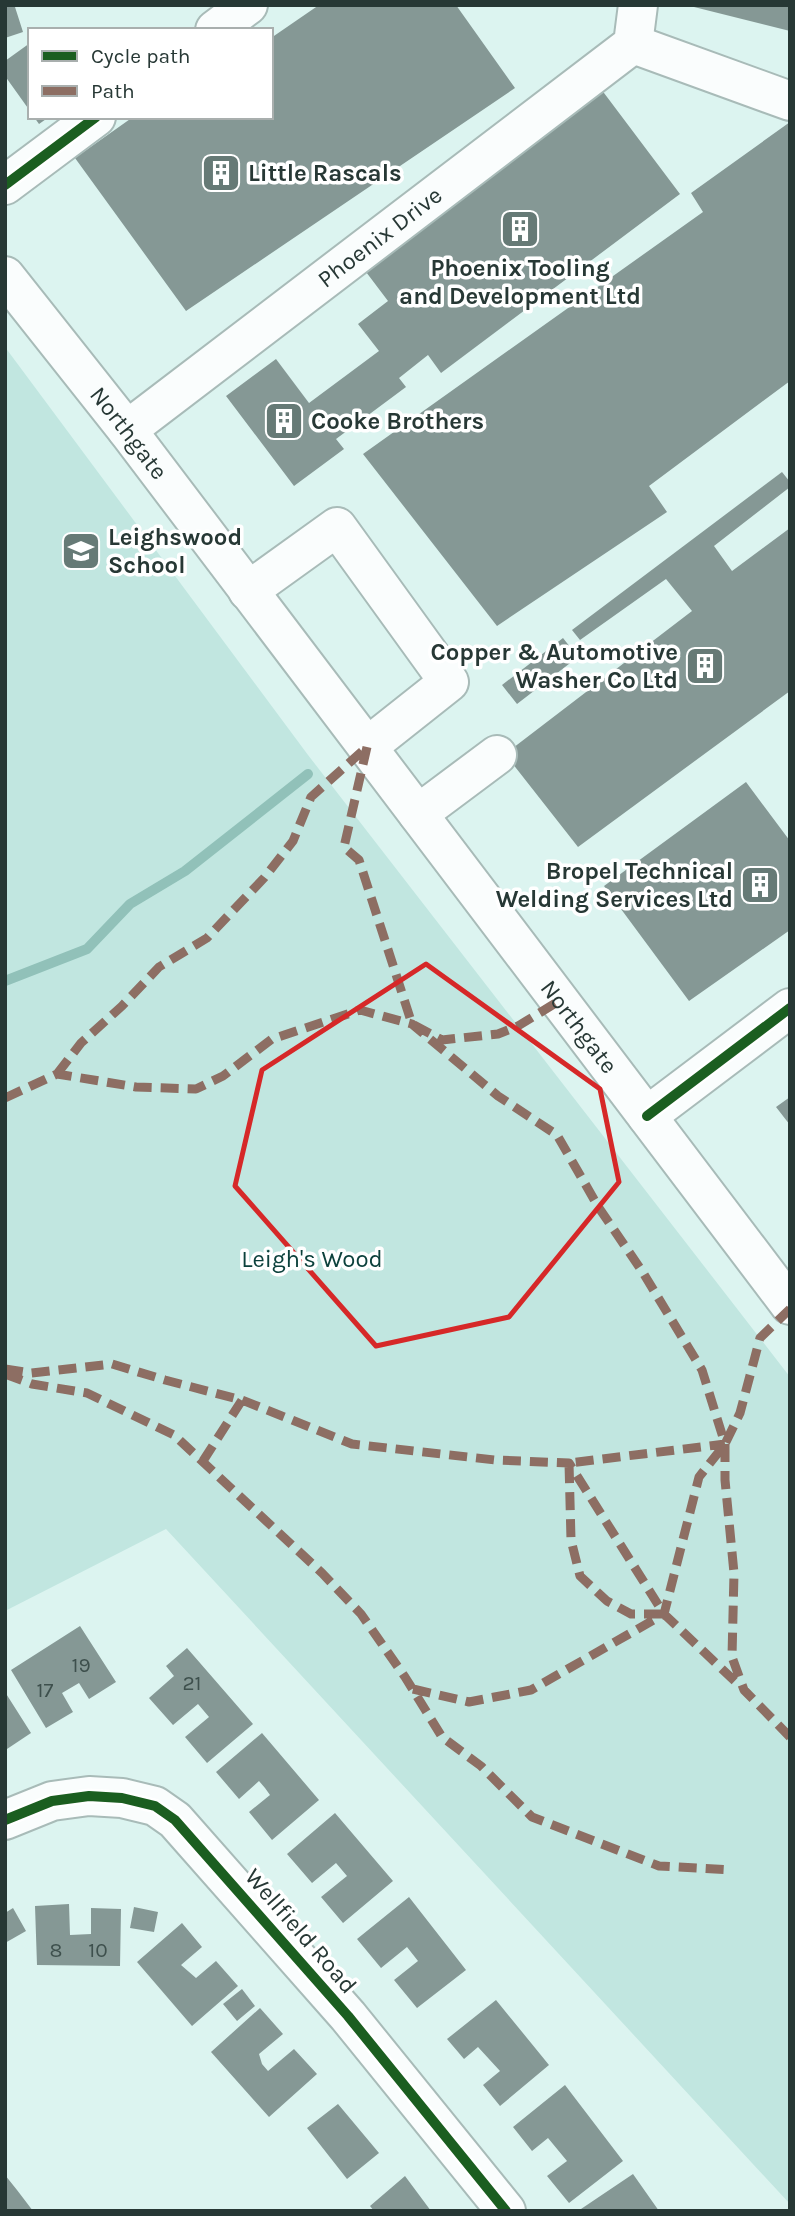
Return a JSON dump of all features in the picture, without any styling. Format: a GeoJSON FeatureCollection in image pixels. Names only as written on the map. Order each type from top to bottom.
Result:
{"type":"FeatureCollection","features":[{"type":"Feature","properties":{"kind":"main road"},"geometry":{"type":"LineString","coordinates":[[218,28],[248,5]]}},
{"type":"Feature","properties":{"kind":"main road"},"geometry":{"type":"LineString","coordinates":[[638,5],[633,44],[790,101]]}},
{"type":"Feature","properties":{"kind":"main road","name":"Phoenix Drive"},"geometry":{"type":"LineString","coordinates":[[127,430],[633,44]]}},
{"type":"Feature","properties":{"kind":"main road"},"geometry":{"type":"LineString","coordinates":[[5,185],[93,119]]}},
{"type":"Feature","properties":{"kind":"main road","name":"Northgate"},"geometry":{"type":"LineString","coordinates":[[5,276],[127,430],[790,1305]]}},
{"type":"Feature","properties":{"kind":"main road"},"geometry":{"type":"LineString","coordinates":[[248,591],[337,527],[449,682],[367,747]]}},
{"type":"Feature","properties":{"kind":"main road"},"geometry":{"type":"LineString","coordinates":[[418,814],[497,755]]}},
{"type":"Feature","properties":{"kind":"main road"},"geometry":{"type":"LineString","coordinates":[[647,1116],[790,1008]]}},
{"type":"Feature","properties":{"kind":"main road","name":"Wellfield Road"},"geometry":{"type":"LineString","coordinates":[[5,1820],[52,1801],[89,1796],[122,1798],[155,1807],[174,1820],[348,2016],[506,2211]]}},
{"type":"Feature","properties":{"kind":"highlighted area"},"geometry":{"type":"Polygon","coordinates":[[[426,964],[600,1089],[619,1182],[509,1317],[376,1346],[235,1186],[262,1070],[426,964]]]}},
{"type":"Feature","properties":{"kind":"green space","name":"Leigh's Wood"},"geometry":{"type":"Polygon","coordinates":[[[5,347],[308,755],[790,1377],[790,2204],[166,1529],[5,1611],[5,347]]]}},
{"type":"Feature","properties":{"kind":"building"},"geometry":{"type":"Polygon","coordinates":[[[5,5],[20,5],[15,7],[23,32],[5,38],[5,5]]]}},
{"type":"Feature","properties":{"kind":"building"},"geometry":{"type":"Polygon","coordinates":[[[319,5],[456,5],[515,88],[186,311],[75,158],[130,119],[273,119],[273,37],[319,5]]]}},
{"type":"Feature","properties":{"kind":"building"},"geometry":{"type":"Polygon","coordinates":[[[790,5],[790,31],[690,6],[790,5]]]}},
{"type":"Feature","properties":{"kind":"building"},"geometry":{"type":"Polygon","coordinates":[[[28,44],[28,108],[5,76],[5,61],[28,44]]]}},
{"type":"Feature","properties":{"kind":"building","name":"Phoenix Tooling and Development Ltd"},"geometry":{"type":"Polygon","coordinates":[[[598,85],[680,194],[441,373],[428,355],[399,378],[406,387],[336,439],[344,449],[294,486],[226,396],[276,359],[309,403],[379,351],[358,324],[388,301],[360,264],[598,85]]]}},
{"type":"Feature","properties":{"kind":"building"},"geometry":{"type":"Polygon","coordinates":[[[790,122],[790,381],[649,486],[667,512],[497,626],[363,454],[703,212],[691,193],[790,122]]]}},
{"type":"Feature","properties":{"kind":"building","name":"Copper & Automotive Washer Co Ltd"},"geometry":{"type":"Polygon","coordinates":[[[782,472],[790,482],[790,487],[714,546],[732,571],[790,528],[790,691],[578,847],[505,754],[692,611],[666,579],[580,640],[572,630],[782,472]]]}},
{"type":"Feature","properties":{"kind":"building"},"geometry":{"type":"Polygon","coordinates":[[[563,638],[578,657],[517,704],[502,685],[563,638]]]}},
{"type":"Feature","properties":{"kind":"building"},"geometry":{"type":"Polygon","coordinates":[[[746,782],[790,841],[790,930],[689,1001],[604,886],[746,782]]]}},
{"type":"Feature","properties":{"kind":"building"},"geometry":{"type":"Polygon","coordinates":[[[790,1097],[790,1125],[776,1107],[790,1097]]]}},
{"type":"Feature","properties":{"kind":"building"},"geometry":{"type":"Polygon","coordinates":[[[80,1626],[116,1682],[89,1699],[79,1683],[62,1693],[73,1712],[46,1728],[11,1670],[80,1626]]]}},
{"type":"Feature","properties":{"kind":"building"},"geometry":{"type":"Polygon","coordinates":[[[187,1648],[253,1724],[207,1763],[185,1737],[209,1717],[198,1704],[173,1725],[149,1698],[174,1676],[166,1666],[187,1648]]]}},
{"type":"Feature","properties":{"kind":"building"},"geometry":{"type":"Polygon","coordinates":[[[5,1692],[31,1733],[7,1749],[5,1745],[5,1692]]]}},
{"type":"Feature","properties":{"kind":"building"},"geometry":{"type":"Polygon","coordinates":[[[262,1733],[319,1800],[272,1840],[249,1812],[270,1795],[265,1788],[259,1781],[239,1799],[216,1772],[262,1733]]]}},
{"type":"Feature","properties":{"kind":"building"},"geometry":{"type":"Polygon","coordinates":[[[335,1813],[393,1881],[343,1923],[321,1897],[347,1876],[336,1863],[312,1883],[287,1854],[335,1813]]]}},
{"type":"Feature","properties":{"kind":"building"},"geometry":{"type":"Polygon","coordinates":[[[409,1897],[466,1970],[417,2008],[394,1980],[418,1961],[407,1947],[381,1968],[357,1939],[409,1897]]]}},
{"type":"Feature","properties":{"kind":"building"},"geometry":{"type":"Polygon","coordinates":[[[69,1904],[70,1935],[91,1934],[91,1908],[121,1909],[120,1966],[37,1965],[35,1906],[69,1904]]]}},
{"type":"Feature","properties":{"kind":"building"},"geometry":{"type":"Polygon","coordinates":[[[134,1907],[158,1912],[154,1932],[130,1928],[134,1907]]]}},
{"type":"Feature","properties":{"kind":"building"},"geometry":{"type":"Polygon","coordinates":[[[13,1908],[26,1931],[5,1943],[5,1913],[13,1908]]]}},
{"type":"Feature","properties":{"kind":"building"},"geometry":{"type":"Polygon","coordinates":[[[182,1923],[202,1947],[181,1965],[196,1978],[216,1961],[238,1986],[192,2026],[137,1962],[182,1923]]]}},
{"type":"Feature","properties":{"kind":"building"},"geometry":{"type":"Polygon","coordinates":[[[242,1989],[255,2006],[237,2021],[223,2004],[242,1989]]]}},
{"type":"Feature","properties":{"kind":"building"},"geometry":{"type":"Polygon","coordinates":[[[496,2000],[549,2065],[500,2106],[483,2085],[500,2071],[478,2047],[464,2059],[447,2039],[496,2000]]]}},
{"type":"Feature","properties":{"kind":"building"},"geometry":{"type":"Polygon","coordinates":[[[260,2008],[283,2034],[259,2054],[268,2071],[294,2049],[317,2074],[269,2117],[211,2052],[260,2008]]]}},
{"type":"Feature","properties":{"kind":"building"},"geometry":{"type":"Polygon","coordinates":[[[565,2085],[623,2161],[569,2203],[547,2176],[567,2161],[548,2138],[532,2151],[513,2127],[565,2085]]]}},
{"type":"Feature","properties":{"kind":"building"},"geometry":{"type":"Polygon","coordinates":[[[338,2104],[379,2153],[347,2179],[307,2128],[338,2104]]]}},
{"type":"Feature","properties":{"kind":"building"},"geometry":{"type":"Polygon","coordinates":[[[633,2174],[659,2211],[582,2211],[581,2209],[633,2174]]]}},
{"type":"Feature","properties":{"kind":"building"},"geometry":{"type":"Polygon","coordinates":[[[5,2175],[17,2190],[33,2211],[5,2211],[5,2175]]]}},
{"type":"Feature","properties":{"kind":"building"},"geometry":{"type":"Polygon","coordinates":[[[405,2176],[431,2211],[374,2211],[370,2206],[405,2176]]]}},
{"type":"Feature","properties":{"kind":"waterway"},"geometry":{"type":"LineString","coordinates":[[5,981],[87,949],[130,904],[185,871],[308,774]]}},
{"type":"Feature","properties":{"kind":"marked path"},"geometry":{"type":"LineString","coordinates":[[367,747],[344,847],[359,860],[412,1024],[442,1040],[498,1034],[518,1026],[559,1001]]}},
{"type":"Feature","properties":{"kind":"marked path"},"geometry":{"type":"LineString","coordinates":[[57,1074],[81,1043],[122,1006],[159,967],[207,938],[264,878],[293,841],[311,797],[367,747]]}},
{"type":"Feature","properties":{"kind":"marked path"},"geometry":{"type":"LineString","coordinates":[[5,1098],[57,1074],[136,1087],[196,1089],[223,1076],[272,1039],[360,1010],[412,1024],[498,1096],[557,1135],[599,1208],[642,1271],[702,1370],[725,1444],[725,1480],[734,1573],[732,1657],[744,1690],[790,1737]]}},
{"type":"Feature","properties":{"kind":"marked path"},"geometry":{"type":"LineString","coordinates":[[413,1689],[469,1702],[531,1690],[664,1614],[699,1477],[725,1444],[740,1413],[760,1338],[790,1309]]}},
{"type":"Feature","properties":{"kind":"marked path"},"geometry":{"type":"LineString","coordinates":[[5,1369],[31,1373],[112,1364],[242,1400],[352,1444],[495,1460],[569,1463],[664,1614],[741,1687]]}},
{"type":"Feature","properties":{"kind":"marked path"},"geometry":{"type":"LineString","coordinates":[[5,1374],[32,1384],[87,1393],[174,1435],[322,1573],[361,1614],[442,1737],[481,1766],[532,1817],[659,1866],[731,1870]]}},
{"type":"Feature","properties":{"kind":"marked path"},"geometry":{"type":"LineString","coordinates":[[203,1461],[242,1400]]}},
{"type":"Feature","properties":{"kind":"marked path"},"geometry":{"type":"LineString","coordinates":[[662,1614],[631,1614],[607,1601],[580,1576],[571,1540],[569,1463],[725,1444]]}},
{"type":"Feature","properties":{"kind":"cycle path"},"geometry":{"type":"LineString","coordinates":[[5,185],[93,119]]}},
{"type":"Feature","properties":{"kind":"cycle path"},"geometry":{"type":"LineString","coordinates":[[647,1116],[790,1008]]}},
{"type":"Feature","properties":{"kind":"cycle path"},"geometry":{"type":"LineString","coordinates":[[5,1820],[52,1801],[89,1796],[122,1798],[155,1806],[175,1820],[348,2016],[506,2211]]}},
{"type":"Feature","properties":{"kind":"place","name":"Little Rascals"},"geometry":{"type":"Point","coordinates":[221,173]}},
{"type":"Feature","properties":{"kind":"place","name":"Phoenix Tooling and Development Ltd"},"geometry":{"type":"Point","coordinates":[520,229]}},
{"type":"Feature","properties":{"kind":"place","name":"Cooke Brothers"},"geometry":{"type":"Point","coordinates":[284,421]}},
{"type":"Feature","properties":{"kind":"place","name":"Leighswood School"},"geometry":{"type":"Point","coordinates":[81,551]}},
{"type":"Feature","properties":{"kind":"place","name":"Copper & Automotive Washer Co Ltd"},"geometry":{"type":"Point","coordinates":[705,666]}},
{"type":"Feature","properties":{"kind":"place","name":"Bropel Technical Welding Services Ltd"},"geometry":{"type":"Point","coordinates":[760,885]}}]}
